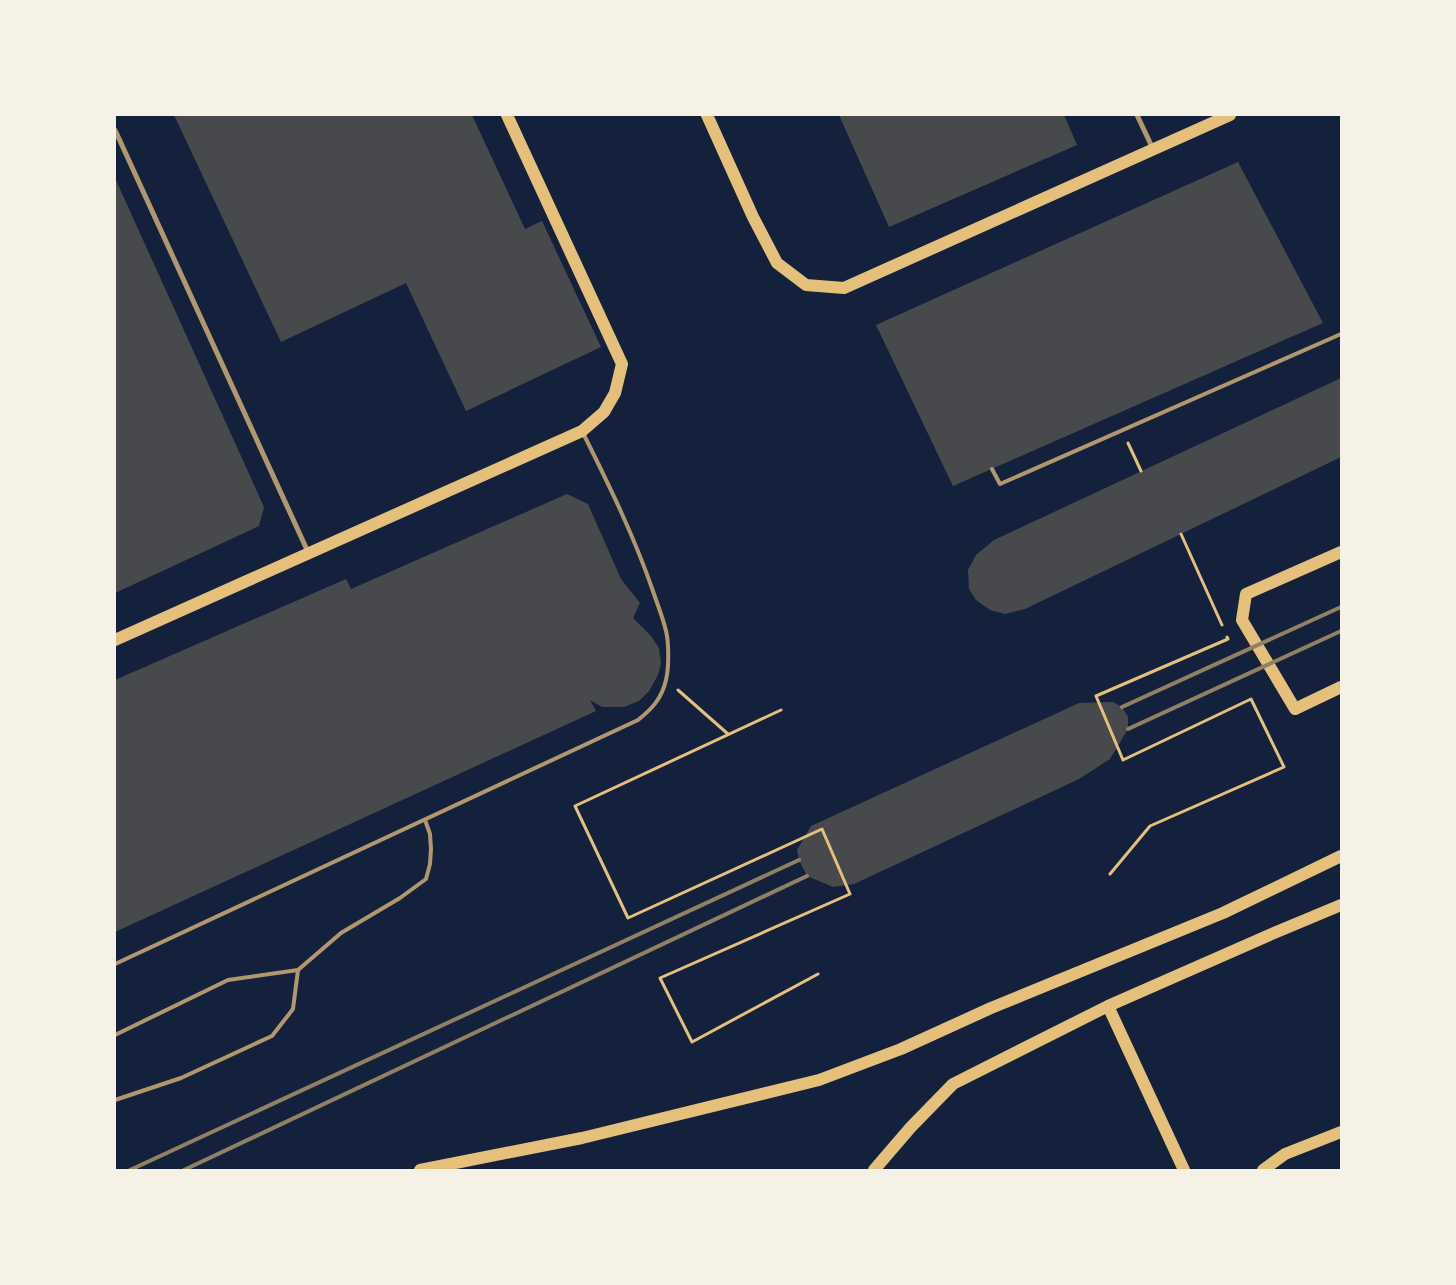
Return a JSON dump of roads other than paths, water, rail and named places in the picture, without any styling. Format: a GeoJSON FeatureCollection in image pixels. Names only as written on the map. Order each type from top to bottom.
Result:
{"type":"FeatureCollection","features":[{"type":"Feature","properties":{"kind":"main road"},"geometry":{"type":"LineString","coordinates":[[115,640],[582,431],[604,412],[615,393],[622,364],[507,115]]}},
{"type":"Feature","properties":{"kind":"main road"},"geometry":{"type":"LineString","coordinates":[[707,115],[776,263],[806,285],[844,288],[1230,115]]}},
{"type":"Feature","properties":{"kind":"main road"},"geometry":{"type":"LineString","coordinates":[[1341,552],[1246,594],[1242,620],[1295,709],[1341,687]]}},
{"type":"Feature","properties":{"kind":"main road"},"geometry":{"type":"LineString","coordinates":[[420,1170],[582,1138],[819,1080],[901,1049],[991,1008],[1223,913],[1341,856]]}},
{"type":"Feature","properties":{"kind":"main road"},"geometry":{"type":"LineString","coordinates":[[874,1170],[911,1127],[953,1084],[1108,1006],[1274,933],[1341,906]]}},
{"type":"Feature","properties":{"kind":"main road"},"geometry":{"type":"LineString","coordinates":[[1108,1006],[1184,1170]]}},
{"type":"Feature","properties":{"kind":"main road"},"geometry":{"type":"LineString","coordinates":[[1263,1170],[1285,1154],[1341,1132]]}},
{"type":"Feature","properties":{"kind":"street"},"geometry":{"type":"LineString","coordinates":[[1137,115],[1153,149]]}},
{"type":"Feature","properties":{"kind":"street"},"geometry":{"type":"LineString","coordinates":[[115,130],[308,552]]}},
{"type":"Feature","properties":{"kind":"lane"},"geometry":{"type":"LineString","coordinates":[[992,469],[1000,484],[1341,334]]}},
{"type":"Feature","properties":{"kind":"lane"},"geometry":{"type":"LineString","coordinates":[[115,964],[638,720],[656,703],[666,680],[668,669],[666,632],[643,562],[582,431]]}},
{"type":"Feature","properties":{"kind":"lane"},"geometry":{"type":"LineString","coordinates":[[115,1035],[228,980],[298,970],[341,933],[400,898],[426,879],[431,849],[430,834],[425,820]]}},
{"type":"Feature","properties":{"kind":"lane"},"geometry":{"type":"LineString","coordinates":[[115,1100],[181,1078],[272,1036],[293,1009],[298,970]]}},
{"type":"Feature","properties":{"kind":"railway"},"geometry":{"type":"LineString","coordinates":[[1122,707],[1341,607]]}},
{"type":"Feature","properties":{"kind":"railway"},"geometry":{"type":"LineString","coordinates":[[1128,729],[1341,631]]}},
{"type":"Feature","properties":{"kind":"railway"},"geometry":{"type":"LineString","coordinates":[[130,1170],[799,860]]}},
{"type":"Feature","properties":{"kind":"railway"},"geometry":{"type":"LineString","coordinates":[[184,1170],[807,876]]}}]}
